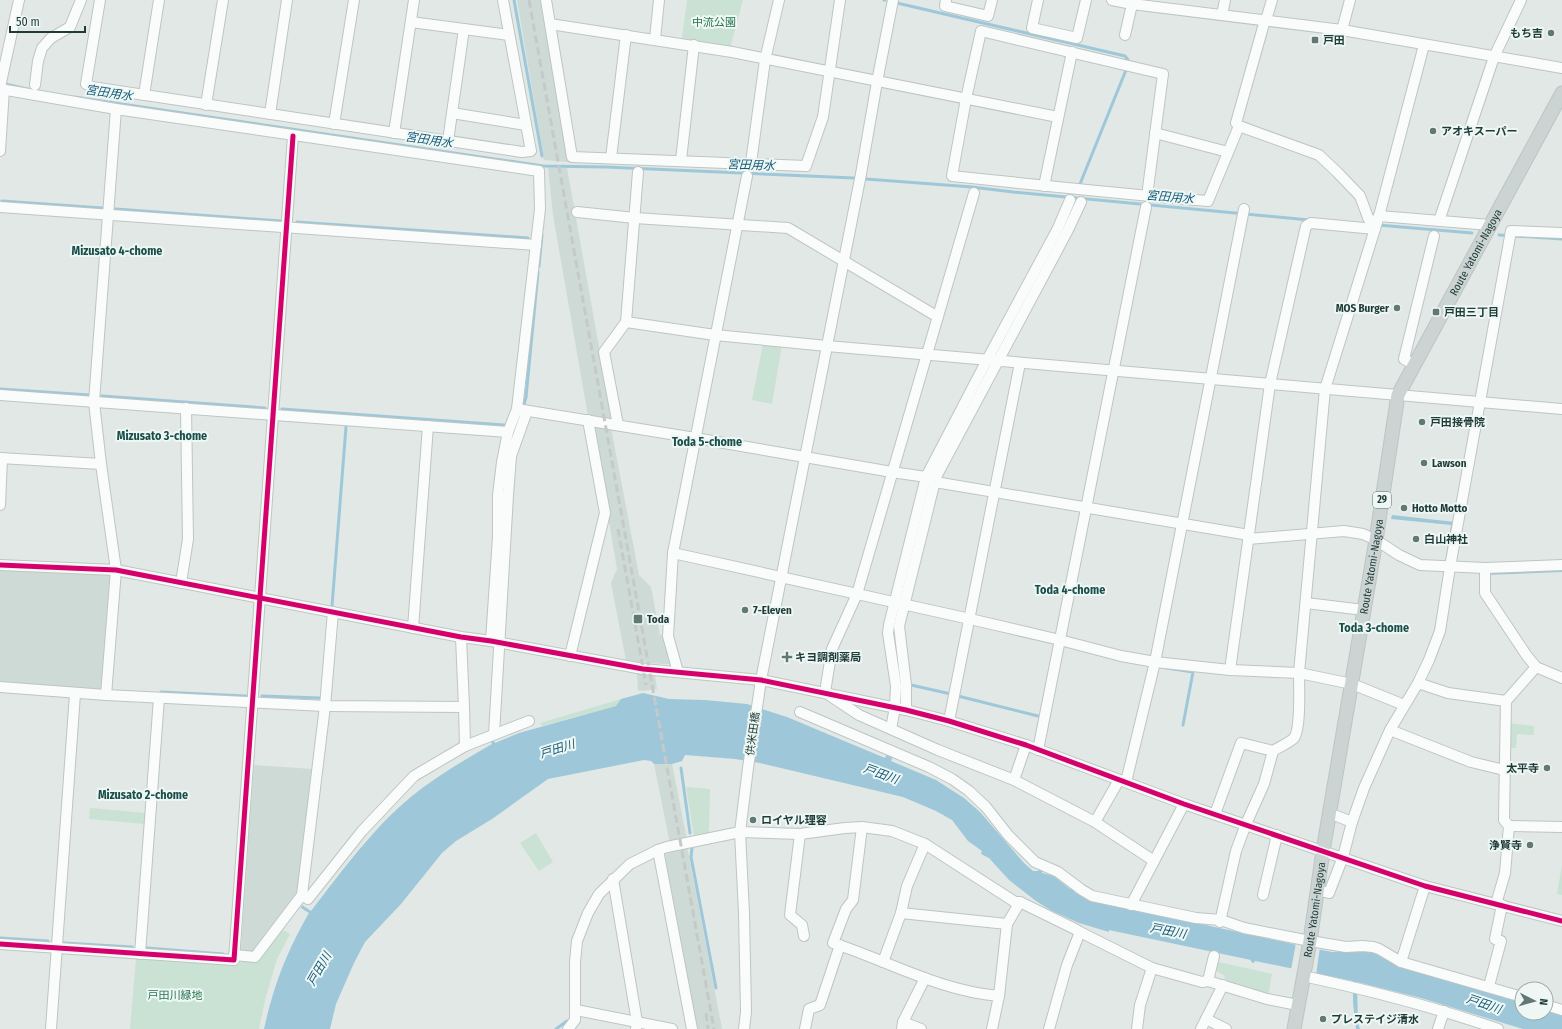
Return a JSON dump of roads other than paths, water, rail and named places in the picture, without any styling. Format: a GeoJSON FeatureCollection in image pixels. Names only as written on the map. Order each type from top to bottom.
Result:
{"type":"FeatureCollection","features":[{"type":"Feature","properties":{"kind":"main road","name":"Route Yatomi-Nagoya"},"geometry":{"type":"LineString","coordinates":[[1294,1029],[1329,813],[1376,540],[1398,395],[1562,93]]}},
{"type":"Feature","properties":{"kind":"street"},"geometry":{"type":"LineString","coordinates":[[0,151],[1,88],[19,0]]}},
{"type":"Feature","properties":{"kind":"street"},"geometry":{"type":"LineString","coordinates":[[35,85],[38,61],[42,48],[51,38],[70,27],[81,0]]}},
{"type":"Feature","properties":{"kind":"street"},"geometry":{"type":"LineString","coordinates":[[100,0],[86,84],[92,88],[522,152],[531,150],[503,0]]}},
{"type":"Feature","properties":{"kind":"street"},"geometry":{"type":"LineString","coordinates":[[144,95],[159,0]]}},
{"type":"Feature","properties":{"kind":"street"},"geometry":{"type":"LineString","coordinates":[[206,105],[223,0]]}},
{"type":"Feature","properties":{"kind":"street"},"geometry":{"type":"LineString","coordinates":[[270,114],[287,0]]}},
{"type":"Feature","properties":{"kind":"street"},"geometry":{"type":"LineString","coordinates":[[334,124],[354,0]]}},
{"type":"Feature","properties":{"kind":"street"},"geometry":{"type":"LineString","coordinates":[[394,133],[414,0]]}},
{"type":"Feature","properties":{"kind":"street"},"geometry":{"type":"LineString","coordinates":[[546,0],[572,157],[806,166],[823,117],[840,0]]}},
{"type":"Feature","properties":{"kind":"street"},"geometry":{"type":"LineString","coordinates":[[655,39],[659,0]]}},
{"type":"Feature","properties":{"kind":"street"},"geometry":{"type":"LineString","coordinates":[[751,163],[765,60],[779,0]]}},
{"type":"Feature","properties":{"kind":"street","name":"供米田橋"},"geometry":{"type":"LineString","coordinates":[[744,1029],[746,1012],[740,832],[748,768],[761,680],[782,578],[804,457],[844,262],[893,0]]}},
{"type":"Feature","properties":{"kind":"street"},"geometry":{"type":"LineString","coordinates":[[946,0],[945,6],[988,16],[992,0]]}},
{"type":"Feature","properties":{"kind":"street"},"geometry":{"type":"LineString","coordinates":[[1038,0],[1032,28],[1077,38],[1086,0]]}},
{"type":"Feature","properties":{"kind":"street"},"geometry":{"type":"LineString","coordinates":[[1112,0],[1176,5],[1222,15],[1342,30],[1562,68]]}},
{"type":"Feature","properties":{"kind":"street"},"geometry":{"type":"LineString","coordinates":[[1222,15],[1225,0]]}},
{"type":"Feature","properties":{"kind":"street"},"geometry":{"type":"LineString","coordinates":[[1272,0],[1236,123],[1239,126],[1319,155],[1360,196],[1369,220],[1377,223]]}},
{"type":"Feature","properties":{"kind":"street"},"geometry":{"type":"LineString","coordinates":[[1342,30],[1350,0]]}},
{"type":"Feature","properties":{"kind":"street"},"geometry":{"type":"LineString","coordinates":[[1439,221],[1494,57],[1521,0]]}},
{"type":"Feature","properties":{"kind":"street"},"geometry":{"type":"LineString","coordinates":[[1125,35],[1132,2]]}},
{"type":"Feature","properties":{"kind":"street"},"geometry":{"type":"LineString","coordinates":[[411,22],[509,35]]}},
{"type":"Feature","properties":{"kind":"street"},"geometry":{"type":"LineString","coordinates":[[550,24],[694,45],[1058,117]]}},
{"type":"Feature","properties":{"kind":"street"},"geometry":{"type":"LineString","coordinates":[[448,141],[464,29]]}},
{"type":"Feature","properties":{"kind":"street"},"geometry":{"type":"LineString","coordinates":[[1148,196],[1163,74],[981,31],[966,99],[952,176],[1044,186],[1148,196],[1208,201],[1239,126]]}},
{"type":"Feature","properties":{"kind":"street"},"geometry":{"type":"LineString","coordinates":[[611,158],[626,35]]}},
{"type":"Feature","properties":{"kind":"street"},"geometry":{"type":"LineString","coordinates":[[681,160],[694,45]]}},
{"type":"Feature","properties":{"kind":"street"},"geometry":{"type":"LineString","coordinates":[[1220,921],[1236,851],[1264,784],[1273,751],[1293,739],[1296,733],[1325,389],[1377,223],[1424,45]]}},
{"type":"Feature","properties":{"kind":"street"},"geometry":{"type":"LineString","coordinates":[[1044,186],[1072,52]]}},
{"type":"Feature","properties":{"kind":"street"},"geometry":{"type":"LineString","coordinates":[[1,88],[116,109],[539,171],[540,209],[522,410],[511,456],[495,642]]}},
{"type":"Feature","properties":{"kind":"street"},"geometry":{"type":"LineString","coordinates":[[106,696],[116,570],[94,402],[116,109]]}},
{"type":"Feature","properties":{"kind":"street"},"geometry":{"type":"LineString","coordinates":[[452,114],[526,124]]}},
{"type":"Feature","properties":{"kind":"street"},"geometry":{"type":"LineString","coordinates":[[1155,133],[1228,152]]}},
{"type":"Feature","properties":{"kind":"street"},"geometry":{"type":"LineString","coordinates":[[0,944],[234,960],[293,136]]}},
{"type":"Feature","properties":{"kind":"street"},"geometry":{"type":"LineString","coordinates":[[618,425],[604,352],[626,322],[638,172]]}},
{"type":"Feature","properties":{"kind":"street"},"geometry":{"type":"LineString","coordinates":[[678,672],[668,636],[673,553],[747,176]]}},
{"type":"Feature","properties":{"kind":"street"},"geometry":{"type":"LineString","coordinates":[[825,692],[832,648],[857,594],[974,193]]}},
{"type":"Feature","properties":{"kind":"street"},"geometry":{"type":"LineString","coordinates":[[891,729],[895,707],[896,686],[888,633],[894,603],[931,479],[987,360],[1058,228],[1070,200]]}},
{"type":"Feature","properties":{"kind":"street"},"geometry":{"type":"LineString","coordinates":[[931,479],[936,477],[1068,230],[1081,202]]}},
{"type":"Feature","properties":{"kind":"street"},"geometry":{"type":"LineString","coordinates":[[0,207],[536,245]]}},
{"type":"Feature","properties":{"kind":"street"},"geometry":{"type":"LineString","coordinates":[[1038,750],[1146,207]]}},
{"type":"Feature","properties":{"kind":"street"},"geometry":{"type":"LineString","coordinates":[[577,212],[635,218],[788,228],[938,317]]}},
{"type":"Feature","properties":{"kind":"street"},"geometry":{"type":"LineString","coordinates":[[1095,822],[1122,781],[1155,662],[1244,212]]}},
{"type":"Feature","properties":{"kind":"street"},"geometry":{"type":"LineString","coordinates":[[1230,670],[1270,384],[1306,226],[1312,223],[1439,221],[1490,225]]}},
{"type":"Feature","properties":{"kind":"street"},"geometry":{"type":"LineString","coordinates":[[1317,890],[1329,893],[1343,857],[1352,822],[1364,788],[1390,730],[1418,683],[1440,631],[1450,567],[1511,231],[1562,234]]}},
{"type":"Feature","properties":{"kind":"street"},"geometry":{"type":"LineString","coordinates":[[1415,365],[1404,359],[1434,236]]}},
{"type":"Feature","properties":{"kind":"street"},"geometry":{"type":"LineString","coordinates":[[626,322],[715,335],[827,346],[1562,409]]}},
{"type":"Feature","properties":{"kind":"street"},"geometry":{"type":"LineString","coordinates":[[949,721],[1020,363]]}},
{"type":"Feature","properties":{"kind":"street"},"geometry":{"type":"LineString","coordinates":[[0,395],[508,432]]}},
{"type":"Feature","properties":{"kind":"street"},"geometry":{"type":"LineString","coordinates":[[181,583],[188,539],[186,408]]}},
{"type":"Feature","properties":{"kind":"street"},"geometry":{"type":"LineString","coordinates":[[522,410],[892,472],[1248,537],[1344,532],[1363,534],[1376,540],[1399,555],[1420,565],[1484,568],[1562,565]]}},
{"type":"Feature","properties":{"kind":"street"},"geometry":{"type":"LineString","coordinates":[[494,734],[498,495],[502,462],[508,432],[522,410]]}},
{"type":"Feature","properties":{"kind":"street"},"geometry":{"type":"LineString","coordinates":[[570,656],[606,513],[588,420]]}},
{"type":"Feature","properties":{"kind":"street"},"geometry":{"type":"LineString","coordinates":[[413,628],[428,426]]}},
{"type":"Feature","properties":{"kind":"street"},"geometry":{"type":"LineString","coordinates":[[0,505],[1,458],[101,464]]}},
{"type":"Feature","properties":{"kind":"street"},"geometry":{"type":"LineString","coordinates":[[906,710],[906,685],[899,632],[931,479]]}},
{"type":"Feature","properties":{"kind":"street"},"geometry":{"type":"LineString","coordinates":[[673,553],[970,619],[1121,656],[1155,662],[1230,670],[1300,673],[1352,684],[1404,705]]}},
{"type":"Feature","properties":{"kind":"street"},"geometry":{"type":"LineString","coordinates":[[0,565],[116,570],[461,638],[495,642],[643,669],[761,680],[895,707],[949,721],[1026,745],[1184,804],[1425,886],[1562,921]]}},
{"type":"Feature","properties":{"kind":"street"},"geometry":{"type":"LineString","coordinates":[[1484,568],[1485,593],[1527,656],[1536,666],[1562,678]]}},
{"type":"Feature","properties":{"kind":"street"},"geometry":{"type":"LineString","coordinates":[[1306,603],[1364,610]]}},
{"type":"Feature","properties":{"kind":"street"},"geometry":{"type":"LineString","coordinates":[[234,955],[255,957],[302,895],[325,706],[333,612]]}},
{"type":"Feature","properties":{"kind":"street"},"geometry":{"type":"LineString","coordinates":[[461,638],[465,746]]}},
{"type":"Feature","properties":{"kind":"street"},"geometry":{"type":"LineString","coordinates":[[1536,666],[1506,701],[1504,820],[1510,826],[1562,827]]}},
{"type":"Feature","properties":{"kind":"street"},"geometry":{"type":"LineString","coordinates":[[1418,683],[1448,693],[1506,701]]}},
{"type":"Feature","properties":{"kind":"street"},"geometry":{"type":"LineString","coordinates":[[0,687],[106,696],[253,703],[325,706],[464,707]]}},
{"type":"Feature","properties":{"kind":"street"},"geometry":{"type":"LineString","coordinates":[[825,692],[859,715],[901,734],[1014,780],[1095,822],[1154,861]]}},
{"type":"Feature","properties":{"kind":"street"},"geometry":{"type":"LineString","coordinates":[[51,1029],[75,694]]}},
{"type":"Feature","properties":{"kind":"street"},"geometry":{"type":"LineString","coordinates":[[140,954],[159,698]]}},
{"type":"Feature","properties":{"kind":"street"},"geometry":{"type":"LineString","coordinates":[[800,712],[929,767],[952,779],[969,791],[986,807],[1008,835],[1035,862],[1058,872],[1092,896],[1196,918],[1220,921],[1244,928],[1309,942],[1346,947],[1373,947],[1401,962],[1514,994]]}},
{"type":"Feature","properties":{"kind":"street"},"geometry":{"type":"LineString","coordinates":[[302,895],[308,898],[362,831],[414,776],[465,746],[529,721]]}},
{"type":"Feature","properties":{"kind":"street"},"geometry":{"type":"LineString","coordinates":[[1390,730],[1471,762],[1504,770]]}},
{"type":"Feature","properties":{"kind":"street"},"geometry":{"type":"LineString","coordinates":[[1214,814],[1240,743],[1273,751]]}},
{"type":"Feature","properties":{"kind":"street"},"geometry":{"type":"LineString","coordinates":[[1014,780],[1026,745]]}},
{"type":"Feature","properties":{"kind":"street"},"geometry":{"type":"LineString","coordinates":[[1131,905],[1184,804]]}},
{"type":"Feature","properties":{"kind":"street"},"geometry":{"type":"LineString","coordinates":[[1329,813],[1352,822]]}},
{"type":"Feature","properties":{"kind":"street"},"geometry":{"type":"LineString","coordinates":[[1489,986],[1501,942],[1495,939],[1505,873],[1510,826]]}},
{"type":"Feature","properties":{"kind":"street"},"geometry":{"type":"LineString","coordinates":[[862,827],[853,900],[846,909],[834,943],[925,978],[978,994],[999,996]]}},
{"type":"Feature","properties":{"kind":"street"},"geometry":{"type":"LineString","coordinates":[[568,1029],[575,1020],[575,962],[577,941],[588,913],[599,894],[630,864],[658,850],[740,832],[800,834],[862,827],[892,831],[925,844],[1015,902],[1020,902],[1076,928],[1080,932],[1152,968],[1202,982],[1208,981],[1223,985],[1267,999],[1298,1005]]}},
{"type":"Feature","properties":{"kind":"street"},"geometry":{"type":"LineString","coordinates":[[800,834],[790,915],[802,925],[804,936]]}},
{"type":"Feature","properties":{"kind":"street"},"geometry":{"type":"LineString","coordinates":[[1263,895],[1277,835]]}},
{"type":"Feature","properties":{"kind":"street"},"geometry":{"type":"LineString","coordinates":[[883,962],[901,913],[907,886],[925,844]]}},
{"type":"Feature","properties":{"kind":"street"},"geometry":{"type":"LineString","coordinates":[[658,850],[692,1029]]}},
{"type":"Feature","properties":{"kind":"street"},"geometry":{"type":"LineString","coordinates":[[613,879],[636,1026]]}},
{"type":"Feature","properties":{"kind":"street"},"geometry":{"type":"LineString","coordinates":[[1401,962],[1425,886]]}},
{"type":"Feature","properties":{"kind":"street"},"geometry":{"type":"LineString","coordinates":[[992,1029],[999,996],[1007,924],[1020,902]]}},
{"type":"Feature","properties":{"kind":"street"},"geometry":{"type":"LineString","coordinates":[[901,913],[1007,924]]}},
{"type":"Feature","properties":{"kind":"street"},"geometry":{"type":"LineString","coordinates":[[1049,1029],[1067,965],[1080,932]]}},
{"type":"Feature","properties":{"kind":"street"},"geometry":{"type":"LineString","coordinates":[[806,1029],[809,1009],[820,1005],[840,945]]}},
{"type":"Feature","properties":{"kind":"street"},"geometry":{"type":"LineString","coordinates":[[1208,981],[1214,956]]}},
{"type":"Feature","properties":{"kind":"street"},"geometry":{"type":"LineString","coordinates":[[1137,1029],[1140,1005],[1152,968]]}},
{"type":"Feature","properties":{"kind":"street"},"geometry":{"type":"LineString","coordinates":[[1303,975],[1444,1011],[1498,1029]]}},
{"type":"Feature","properties":{"kind":"street"},"geometry":{"type":"LineString","coordinates":[[921,1029],[902,1026],[925,978]]}},
{"type":"Feature","properties":{"kind":"street"},"geometry":{"type":"LineString","coordinates":[[1202,1029],[1223,985]]}},
{"type":"Feature","properties":{"kind":"street"},"geometry":{"type":"LineString","coordinates":[[576,1010],[636,1026],[672,1029]]}},
{"type":"Feature","properties":{"kind":"street"},"geometry":{"type":"LineString","coordinates":[[1438,1029],[1444,1011]]}},
{"type":"Feature","properties":{"kind":"street"},"geometry":{"type":"LineString","coordinates":[[1206,1019],[1226,1029]]}},
{"type":"Feature","properties":{"kind":"water"},"geometry":{"type":"Polygon","coordinates":[[[1392,515],[1455,522],[1447,563],[1445,562],[1451,525],[1391,519],[1392,515]]]}},
{"type":"Feature","properties":{"kind":"water"},"geometry":{"type":"Polygon","coordinates":[[[1562,569],[1562,572],[1486,575],[1487,572],[1562,569]]]}},
{"type":"Feature","properties":{"kind":"water","name":"戸田川"},"geometry":{"type":"Polygon","coordinates":[[[643,693],[669,699],[705,700],[747,704],[787,717],[885,758],[887,754],[893,756],[891,761],[936,780],[964,798],[980,812],[1024,863],[1033,871],[1038,871],[1040,868],[1043,870],[1042,873],[1054,876],[1070,889],[1071,887],[1075,890],[1074,892],[1091,900],[1332,952],[1370,951],[1514,999],[1514,1021],[1554,1021],[1554,1012],[1562,1015],[1562,1029],[1523,1029],[1421,998],[1357,982],[1358,1023],[1360,1029],[1356,1029],[1353,1003],[1353,981],[1255,961],[1254,963],[1251,962],[1251,960],[1109,930],[1109,932],[1079,923],[1052,911],[1036,901],[1009,880],[989,858],[981,854],[982,851],[968,841],[952,820],[936,811],[903,797],[760,763],[735,759],[685,755],[682,761],[672,764],[654,764],[651,761],[644,760],[548,779],[492,819],[456,841],[442,853],[401,904],[365,942],[336,1004],[330,1029],[264,1029],[272,998],[287,956],[309,913],[301,908],[302,905],[311,911],[358,850],[398,808],[441,775],[492,744],[490,740],[493,739],[495,743],[519,733],[616,706],[621,699],[643,693]]]}},
{"type":"Feature","properties":{"kind":"waterway"},"geometry":{"type":"LineString","coordinates":[[514,0],[542,156]]}},
{"type":"Feature","properties":{"kind":"waterway"},"geometry":{"type":"LineString","coordinates":[[897,3],[1125,56],[1128,60]]}},
{"type":"Feature","properties":{"kind":"waterway"},"geometry":{"type":"LineString","coordinates":[[1080,184],[1126,70]]}},
{"type":"Feature","properties":{"kind":"waterway","name":"宮田用水"},"geometry":{"type":"LineString","coordinates":[[5,84],[27,89]]}},
{"type":"Feature","properties":{"kind":"waterway","name":"宮田用水"},"geometry":{"type":"LineString","coordinates":[[74,97],[543,166],[606,167],[854,178]]}},
{"type":"Feature","properties":{"kind":"waterway","name":"宮田用水"},"geometry":{"type":"LineString","coordinates":[[866,179],[972,187],[1309,220]]}},
{"type":"Feature","properties":{"kind":"waterway"},"geometry":{"type":"LineString","coordinates":[[2,201],[102,208]]}},
{"type":"Feature","properties":{"kind":"waterway"},"geometry":{"type":"LineString","coordinates":[[116,209],[281,221]]}},
{"type":"Feature","properties":{"kind":"waterway"},"geometry":{"type":"LineString","coordinates":[[297,222],[528,238]]}},
{"type":"Feature","properties":{"kind":"waterway","name":"宮田用水"},"geometry":{"type":"LineString","coordinates":[[1378,225],[1472,233]]}},
{"type":"Feature","properties":{"kind":"waterway"},"geometry":{"type":"LineString","coordinates":[[539,266],[542,235]]}},
{"type":"Feature","properties":{"kind":"waterway","name":"宮田用水"},"geometry":{"type":"LineString","coordinates":[[1499,235],[1562,239]]}},
{"type":"Feature","properties":{"kind":"waterway"},"geometry":{"type":"LineString","coordinates":[[523,408],[526,397],[538,272]]}},
{"type":"Feature","properties":{"kind":"waterway"},"geometry":{"type":"LineString","coordinates":[[0,389],[89,395]]}},
{"type":"Feature","properties":{"kind":"waterway"},"geometry":{"type":"LineString","coordinates":[[102,396],[265,408]]}},
{"type":"Feature","properties":{"kind":"waterway"},"geometry":{"type":"LineString","coordinates":[[282,409],[504,425]]}},
{"type":"Feature","properties":{"kind":"waterway"},"geometry":{"type":"LineString","coordinates":[[332,606],[346,427]]}},
{"type":"Feature","properties":{"kind":"waterway"},"geometry":{"type":"LineString","coordinates":[[1167,668],[1193,672],[1183,725]]}},
{"type":"Feature","properties":{"kind":"waterway"},"geometry":{"type":"LineString","coordinates":[[911,685],[951,694]]}},
{"type":"Feature","properties":{"kind":"waterway"},"geometry":{"type":"LineString","coordinates":[[161,692],[246,696]]}},
{"type":"Feature","properties":{"kind":"waterway"},"geometry":{"type":"LineString","coordinates":[[262,696],[320,698]]}},
{"type":"Feature","properties":{"kind":"waterway"},"geometry":{"type":"LineString","coordinates":[[958,696],[1038,716]]}},
{"type":"Feature","properties":{"kind":"waterway"},"geometry":{"type":"LineString","coordinates":[[681,768],[690,833]]}},
{"type":"Feature","properties":{"kind":"waterway"},"geometry":{"type":"LineString","coordinates":[[692,848],[691,857],[716,988]]}},
{"type":"Feature","properties":{"kind":"waterway"},"geometry":{"type":"LineString","coordinates":[[0,938],[48,941]]}},
{"type":"Feature","properties":{"kind":"waterway"},"geometry":{"type":"LineString","coordinates":[[64,943],[132,947]]}},
{"type":"Feature","properties":{"kind":"waterway"},"geometry":{"type":"LineString","coordinates":[[147,948],[223,954]]}},
{"type":"Feature","properties":{"kind":"waterway"},"geometry":{"type":"LineString","coordinates":[[556,1029],[567,1021]]}},
{"type":"Feature","properties":{"kind":"railway"},"geometry":{"type":"LineString","coordinates":[[529,0],[714,1029]]}},
{"type":"Feature","properties":{"kind":"railway"},"geometry":{"type":"LineString","coordinates":[[618,529],[646,685]]}},
{"type":"Feature","properties":{"kind":"railway"},"geometry":{"type":"LineString","coordinates":[[706,1013],[708,1029]]}},
{"type":"Feature","properties":{"kind":"place","name":"もち吉"},"geometry":{"type":"Point","coordinates":[1551,33]}},
{"type":"Feature","properties":{"kind":"place","name":"戸田"},"geometry":{"type":"Point","coordinates":[1315,40]}},
{"type":"Feature","properties":{"kind":"place","name":"アオキスーパー"},"geometry":{"type":"Point","coordinates":[1433,131]}},
{"type":"Feature","properties":{"kind":"place","name":"MOS Burger"},"geometry":{"type":"Point","coordinates":[1397,308]}},
{"type":"Feature","properties":{"kind":"place","name":"戸田三丁目"},"geometry":{"type":"Point","coordinates":[1436,312]}},
{"type":"Feature","properties":{"kind":"place","name":"戸田接骨院"},"geometry":{"type":"Point","coordinates":[1422,422]}},
{"type":"Feature","properties":{"kind":"place","name":"Lawson"},"geometry":{"type":"Point","coordinates":[1424,463]}},
{"type":"Feature","properties":{"kind":"place","name":"Hotto Motto"},"geometry":{"type":"Point","coordinates":[1404,508]}},
{"type":"Feature","properties":{"kind":"place","name":"白山神社"},"geometry":{"type":"Point","coordinates":[1416,539]}},
{"type":"Feature","properties":{"kind":"place","name":"7-Eleven"},"geometry":{"type":"Point","coordinates":[745,610]}},
{"type":"Feature","properties":{"kind":"place","name":"Toda"},"geometry":{"type":"Point","coordinates":[638,619]}},
{"type":"Feature","properties":{"kind":"place","name":"キヨ調剤薬局"},"geometry":{"type":"Point","coordinates":[787,657]}},
{"type":"Feature","properties":{"kind":"place","name":"太平寺"},"geometry":{"type":"Point","coordinates":[1547,768]}},
{"type":"Feature","properties":{"kind":"place","name":"ロイヤル理容"},"geometry":{"type":"Point","coordinates":[753,820]}},
{"type":"Feature","properties":{"kind":"place","name":"浄賢寺"},"geometry":{"type":"Point","coordinates":[1530,845]}},
{"type":"Feature","properties":{"kind":"place","name":"プレステイジ清水"},"geometry":{"type":"Point","coordinates":[1323,1019]}},
{"type":"Feature","properties":{"kind":"district","name":"Mizusato 4-chome"},"geometry":{"type":"Point","coordinates":[117,251]}},
{"type":"Feature","properties":{"kind":"district","name":"Mizusato 3-chome"},"geometry":{"type":"Point","coordinates":[162,436]}},
{"type":"Feature","properties":{"kind":"district","name":"Toda 5-chome"},"geometry":{"type":"Point","coordinates":[707,442]}},
{"type":"Feature","properties":{"kind":"district","name":"Toda 4-chome"},"geometry":{"type":"Point","coordinates":[1070,590]}},
{"type":"Feature","properties":{"kind":"district","name":"Toda 3-chome"},"geometry":{"type":"Point","coordinates":[1374,628]}},
{"type":"Feature","properties":{"kind":"district","name":"Mizusato 2-chome"},"geometry":{"type":"Point","coordinates":[143,795]}},
{"type":"Feature","properties":{"kind":"park label","name":"中流公園"},"geometry":{"type":"Point","coordinates":[714,22]}},
{"type":"Feature","properties":{"kind":"park label","name":"戸田川緑地"},"geometry":{"type":"Point","coordinates":[175,995]}}]}
